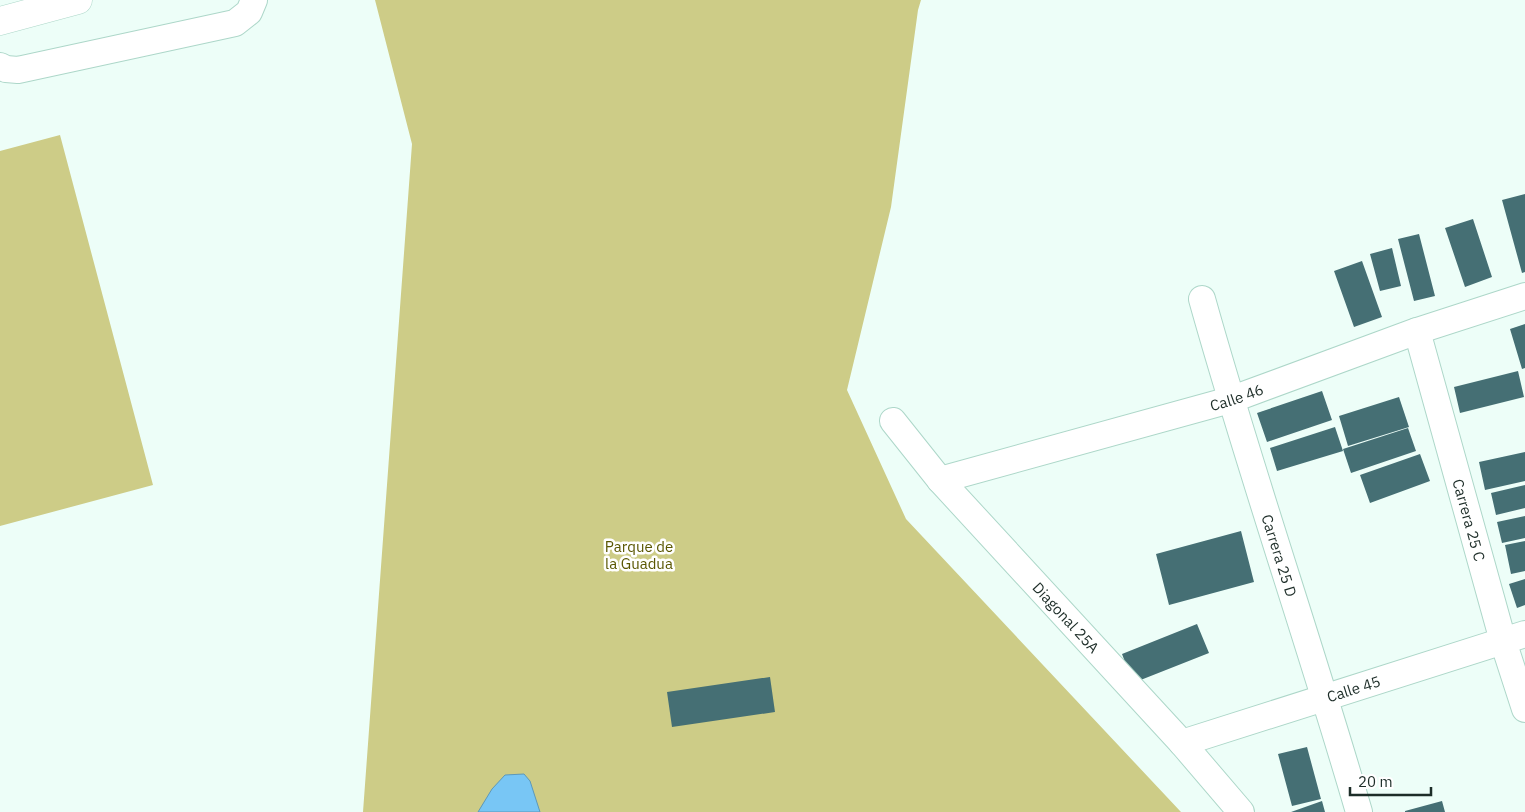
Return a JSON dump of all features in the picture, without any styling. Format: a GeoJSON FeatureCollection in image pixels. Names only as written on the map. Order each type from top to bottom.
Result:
{"type":"FeatureCollection","features":[{"type":"Feature","properties":{"kind":"main road"},"geometry":{"type":"LineString","coordinates":[[0,21],[78,0]]}},
{"type":"Feature","properties":{"kind":"street"},"geometry":{"type":"LineString","coordinates":[[0,66],[6,69],[18,70],[236,23],[250,12],[254,0]]}},
{"type":"Feature","properties":{"kind":"street","name":"Calle 46"},"geometry":{"type":"LineString","coordinates":[[940,480],[1230,400],[1417,331],[1525,296]]}},
{"type":"Feature","properties":{"kind":"street","name":"Carrera 25 D"},"geometry":{"type":"LineString","coordinates":[[1202,299],[1230,400],[1325,698],[1359,812]]}},
{"type":"Feature","properties":{"kind":"street","name":"Carrera 25 C"},"geometry":{"type":"LineString","coordinates":[[1417,331],[1514,638],[1525,709]]}},
{"type":"Feature","properties":{"kind":"street","name":"Diagonal 25A"},"geometry":{"type":"LineString","coordinates":[[893,421],[940,480],[1182,743],[1241,812]]}},
{"type":"Feature","properties":{"kind":"street","name":"Calle 45"},"geometry":{"type":"LineString","coordinates":[[1182,743],[1514,638]]}},
{"type":"Feature","properties":{"kind":"green space","name":"Parque de la Guadua"},"geometry":{"type":"Polygon","coordinates":[[[375,0],[921,0],[918,10],[891,207],[847,390],[906,519],[1181,812],[363,812],[412,144],[375,0]]]}},
{"type":"Feature","properties":{"kind":"green space"},"geometry":{"type":"Polygon","coordinates":[[[60,135],[153,485],[0,526],[0,151],[60,135]]]}},
{"type":"Feature","properties":{"kind":"water"},"geometry":{"type":"Polygon","coordinates":[[[524,774],[530,781],[540,812],[478,812],[492,789],[505,775],[524,774]]]}},
{"type":"Feature","properties":{"kind":"building"},"geometry":{"type":"Polygon","coordinates":[[[1525,194],[1525,272],[1522,273],[1502,200],[1525,194]]]}},
{"type":"Feature","properties":{"kind":"building"},"geometry":{"type":"Polygon","coordinates":[[[1473,219],[1492,277],[1465,287],[1445,228],[1473,219]]]}},
{"type":"Feature","properties":{"kind":"building"},"geometry":{"type":"Polygon","coordinates":[[[1419,234],[1435,296],[1414,301],[1398,239],[1419,234]]]}},
{"type":"Feature","properties":{"kind":"building"},"geometry":{"type":"Polygon","coordinates":[[[1392,248],[1401,286],[1380,291],[1370,254],[1392,248]]]}},
{"type":"Feature","properties":{"kind":"building"},"geometry":{"type":"Polygon","coordinates":[[[1362,261],[1382,317],[1354,327],[1334,271],[1362,261]]]}},
{"type":"Feature","properties":{"kind":"building"},"geometry":{"type":"Polygon","coordinates":[[[1525,324],[1525,368],[1522,369],[1510,329],[1525,324]]]}},
{"type":"Feature","properties":{"kind":"building"},"geometry":{"type":"Polygon","coordinates":[[[1518,371],[1524,397],[1460,413],[1454,387],[1518,371]]]}},
{"type":"Feature","properties":{"kind":"building"},"geometry":{"type":"Polygon","coordinates":[[[1322,391],[1332,420],[1267,442],[1257,413],[1322,391]]]}},
{"type":"Feature","properties":{"kind":"building"},"geometry":{"type":"Polygon","coordinates":[[[1399,397],[1409,427],[1348,446],[1339,416],[1399,397]]]}},
{"type":"Feature","properties":{"kind":"building"},"geometry":{"type":"Polygon","coordinates":[[[1335,427],[1343,451],[1277,471],[1270,448],[1335,427]]]}},
{"type":"Feature","properties":{"kind":"building"},"geometry":{"type":"Polygon","coordinates":[[[1408,428],[1416,451],[1351,473],[1343,449],[1408,428]]]}},
{"type":"Feature","properties":{"kind":"building"},"geometry":{"type":"Polygon","coordinates":[[[1525,452],[1525,481],[1485,490],[1479,462],[1525,452]]]}},
{"type":"Feature","properties":{"kind":"building"},"geometry":{"type":"Polygon","coordinates":[[[1420,454],[1430,481],[1370,503],[1360,475],[1420,454]]]}},
{"type":"Feature","properties":{"kind":"building"},"geometry":{"type":"Polygon","coordinates":[[[1525,485],[1525,508],[1496,515],[1491,493],[1525,485]]]}},
{"type":"Feature","properties":{"kind":"building"},"geometry":{"type":"Polygon","coordinates":[[[1525,516],[1525,538],[1502,543],[1497,522],[1525,516]]]}},
{"type":"Feature","properties":{"kind":"building"},"geometry":{"type":"Polygon","coordinates":[[[1241,531],[1254,582],[1169,605],[1156,554],[1241,531]]]}},
{"type":"Feature","properties":{"kind":"building"},"geometry":{"type":"Polygon","coordinates":[[[1525,541],[1525,571],[1511,574],[1505,545],[1525,541]]]}},
{"type":"Feature","properties":{"kind":"building"},"geometry":{"type":"Polygon","coordinates":[[[1525,579],[1525,605],[1517,608],[1509,584],[1525,579]]]}},
{"type":"Feature","properties":{"kind":"building"},"geometry":{"type":"Polygon","coordinates":[[[1197,624],[1209,653],[1133,683],[1122,654],[1197,624]]]}},
{"type":"Feature","properties":{"kind":"building"},"geometry":{"type":"Polygon","coordinates":[[[770,677],[775,712],[672,727],[667,692],[770,677]]]}},
{"type":"Feature","properties":{"kind":"building"},"geometry":{"type":"Polygon","coordinates":[[[1307,747],[1321,799],[1292,806],[1278,754],[1307,747]]]}},
{"type":"Feature","properties":{"kind":"building"},"geometry":{"type":"Polygon","coordinates":[[[1322,801],[1325,812],[1291,812],[1322,801]]]}},
{"type":"Feature","properties":{"kind":"building"},"geometry":{"type":"Polygon","coordinates":[[[1442,801],[1445,812],[1405,812],[1405,811],[1442,801]]]}}]}
